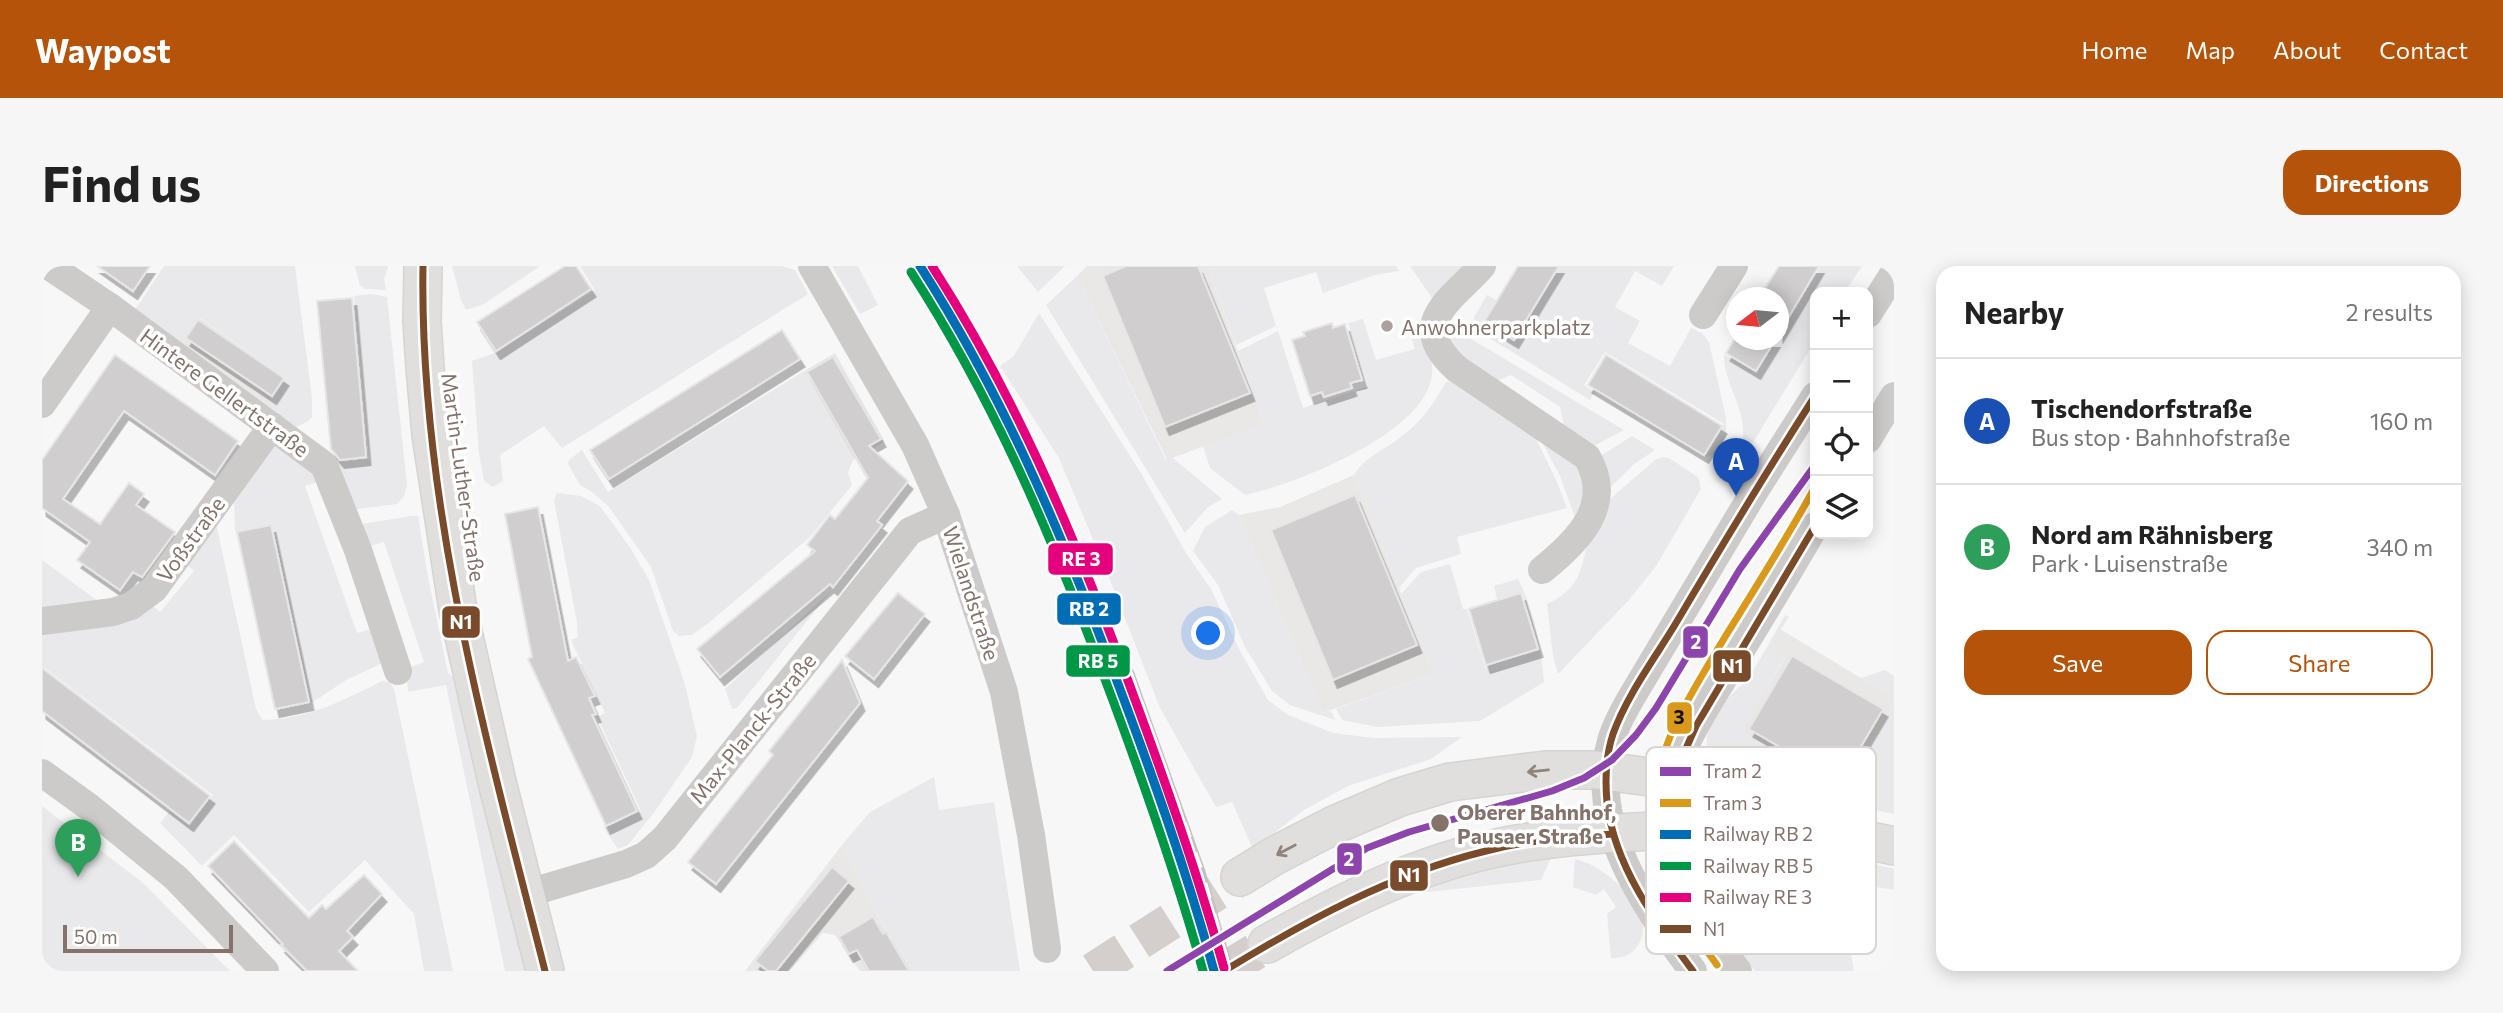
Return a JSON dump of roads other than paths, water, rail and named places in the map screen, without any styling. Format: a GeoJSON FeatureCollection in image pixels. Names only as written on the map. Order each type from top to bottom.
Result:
{"type":"FeatureCollection","features":[{"type":"Feature","properties":{"kind":"main road","name":"Martin-Luther-Straße"},"geometry":{"type":"LineString","coordinates":[[423,268],[425,368],[448,552],[472,675],[537,890],[571,971]]}},
{"type":"Feature","properties":{"kind":"main road"},"geometry":{"type":"LineString","coordinates":[[1240,877],[1334,825],[1400,797],[1450,782],[1546,770],[1606,771],[1646,776]]}},
{"type":"Feature","properties":{"kind":"main road"},"geometry":{"type":"LineString","coordinates":[[1268,944],[1362,893],[1449,860],[1527,842],[1646,832]]}},
{"type":"Feature","properties":{"kind":"main road"},"geometry":{"type":"LineString","coordinates":[[1876,842],[1894,846]]}},
{"type":"Feature","properties":{"kind":"main road","name":"Martin-Luther-Straße"},"geometry":{"type":"LineString","coordinates":[[537,890],[545,971]]}},
{"type":"Feature","properties":{"kind":"street","name":"Hintere Gellertstraße"},"geometry":{"type":"LineString","coordinates":[[49,266],[110,307],[324,465],[358,550],[398,671]]}},
{"type":"Feature","properties":{"kind":"street","name":"Wielandstraße"},"geometry":{"type":"LineString","coordinates":[[812,266],[915,445],[946,514],[1004,692],[1031,835],[1048,949]]}},
{"type":"Feature","properties":{"kind":"street"},"geometry":{"type":"LineString","coordinates":[[1482,266],[1438,310],[1434,332],[1438,346],[1445,359],[1457,369],[1587,457],[1598,486],[1592,516],[1563,553],[1542,570]]}},
{"type":"Feature","properties":{"kind":"street"},"geometry":{"type":"LineString","coordinates":[[1703,315],[1734,266]]}},
{"type":"Feature","properties":{"kind":"street"},"geometry":{"type":"LineString","coordinates":[[1873,306],[1894,273]]}},
{"type":"Feature","properties":{"kind":"street"},"geometry":{"type":"LineString","coordinates":[[42,404],[110,307]]}},
{"type":"Feature","properties":{"kind":"street"},"geometry":{"type":"LineString","coordinates":[[1873,431],[1894,396]]}},
{"type":"Feature","properties":{"kind":"street"},"geometry":{"type":"LineString","coordinates":[[1646,903],[1635,886],[1613,834],[1606,771],[1612,738],[1622,714],[1754,492],[1810,404]]}},
{"type":"Feature","properties":{"kind":"street","name":"Voßstraße"},"geometry":{"type":"LineString","coordinates":[[42,621],[113,612],[131,606],[155,589],[272,426]]}},
{"type":"Feature","properties":{"kind":"street","name":"Max-Planck-Straße"},"geometry":{"type":"LineString","coordinates":[[537,890],[625,864],[646,855],[665,838],[910,531],[946,514]]}},
{"type":"Feature","properties":{"kind":"street"},"geometry":{"type":"LineString","coordinates":[[1687,747],[1696,726],[1810,534]]}},
{"type":"Feature","properties":{"kind":"street"},"geometry":{"type":"LineString","coordinates":[[42,773],[89,807],[176,878],[265,971]]}},
{"type":"Feature","properties":{"kind":"street"},"geometry":{"type":"LineString","coordinates":[[1680,954],[1693,971]]}},
{"type":"Feature","properties":{"kind":"street"},"geometry":{"type":"LineString","coordinates":[[1725,954],[1738,971]]}},
{"type":"Feature","properties":{"kind":"tunnel"},"geometry":{"type":"LineString","coordinates":[[1093,971],[1240,877]]}},
{"type":"Feature","properties":{"kind":"tunnel"},"geometry":{"type":"LineString","coordinates":[[1224,971],[1267,944]]}},
{"type":"Feature","properties":{"kind":"railway"},"geometry":{"type":"LineString","coordinates":[[1130,672],[1201,870],[1230,971]]}},
{"type":"Feature","properties":{"kind":"tram line","name":"2"},"geometry":{"type":"LineString","coordinates":[[1167,971],[1367,848],[1409,832],[1552,791],[1584,778],[1612,760],[1636,735],[1656,708],[1740,569],[1810,472]]}},
{"type":"Feature","properties":{"kind":"tram line","name":"3"},"geometry":{"type":"LineString","coordinates":[[1667,747],[1687,702],[1810,496]]}},
{"type":"Feature","properties":{"kind":"tram line","name":"3"},"geometry":{"type":"LineString","coordinates":[[1709,954],[1717,965]]}},
{"type":"Feature","properties":{"kind":"place","name":"Anwohnerparkplatz"},"geometry":{"type":"Point","coordinates":[1387,326]}},
{"type":"Feature","properties":{"kind":"place","name":"Tischendorfstraße"},"geometry":{"type":"Point","coordinates":[1736,496]}},
{"type":"Feature","properties":{"kind":"place","name":"Oberer Bahnhof, Pausaer Straße"},"geometry":{"type":"Point","coordinates":[1440,823]}},
{"type":"Feature","properties":{"kind":"place","name":"Nord am Rähnisberg"},"geometry":{"type":"Point","coordinates":[78,877]}}]}
